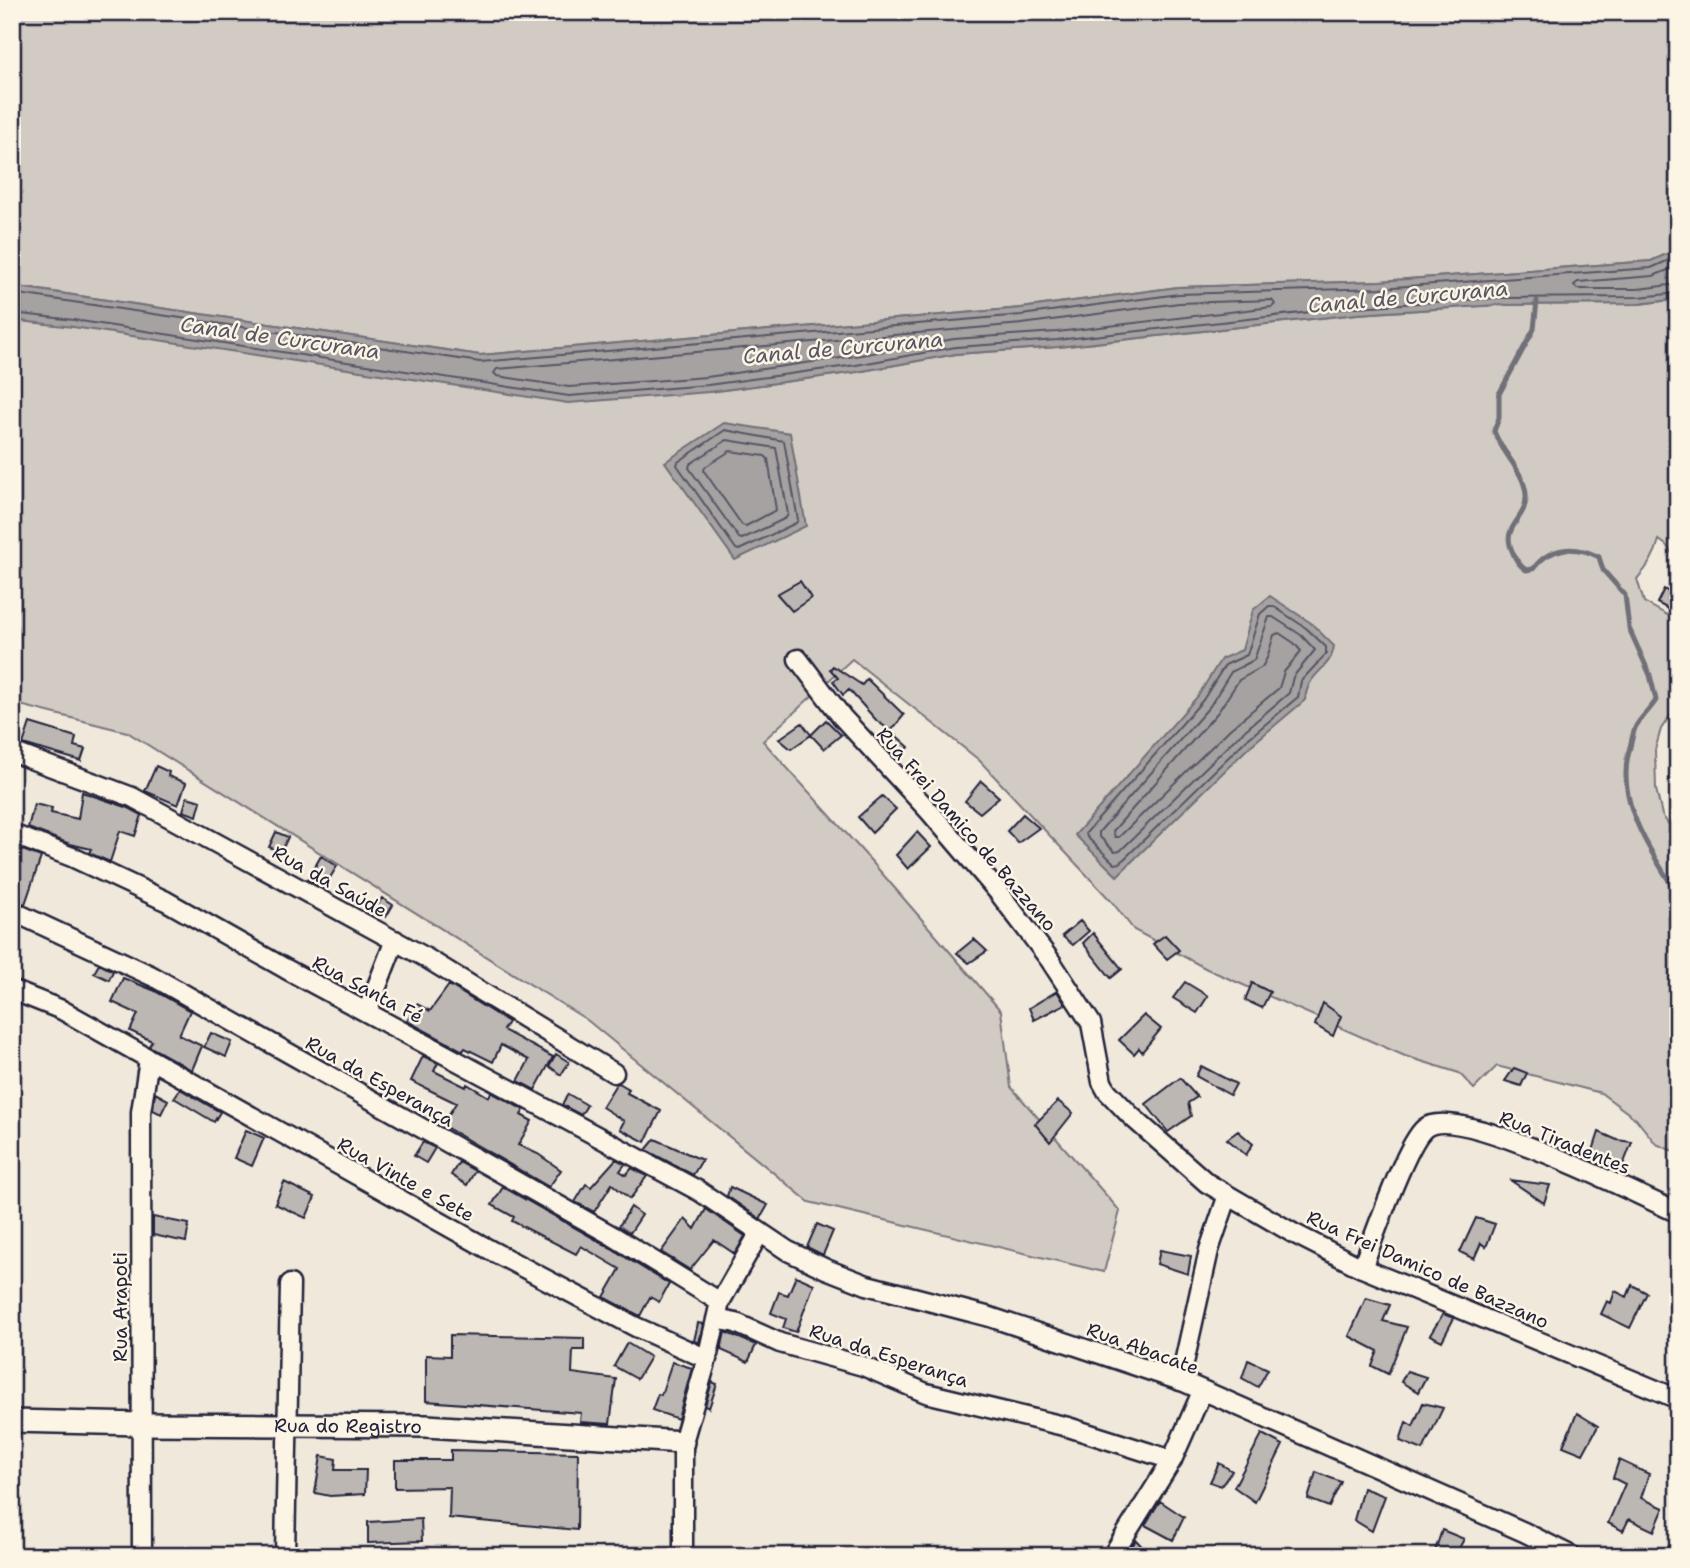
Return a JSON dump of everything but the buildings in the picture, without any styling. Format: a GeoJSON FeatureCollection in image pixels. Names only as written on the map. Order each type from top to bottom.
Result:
{"type":"FeatureCollection","features":[{"type":"Feature","properties":{"kind":"street","name":"Rua Frei Damico de Bazzano"},"geometry":{"type":"LineString","coordinates":[[798,659],[842,717],[930,812],[999,893],[1050,960],[1091,1023],[1102,1082],[1107,1091],[1131,1116],[1207,1183],[1293,1233],[1362,1268],[1678,1399]]}},
{"type":"Feature","properties":{"kind":"street","name":"Rua da Saúde"},"geometry":{"type":"LineString","coordinates":[[12,752],[132,797],[395,940],[614,1073]]}},
{"type":"Feature","properties":{"kind":"street","name":"Rua Santa Fé"},"geometry":{"type":"LineString","coordinates":[[12,834],[72,857],[166,901],[699,1192]]}},
{"type":"Feature","properties":{"kind":"street","name":"Rua da Esperança"},"geometry":{"type":"LineString","coordinates":[[12,911],[152,976],[613,1236],[736,1323],[780,1343],[863,1366],[926,1393],[1068,1427],[1172,1460]]}},
{"type":"Feature","properties":{"kind":"street"},"geometry":{"type":"LineString","coordinates":[[367,1012],[395,940]]}},
{"type":"Feature","properties":{"kind":"street","name":"Rua Vinte e Sete"},"geometry":{"type":"LineString","coordinates":[[12,990],[62,1010],[492,1251],[636,1327],[707,1359]]}},
{"type":"Feature","properties":{"kind":"street","name":"Rua Arapoti"},"geometry":{"type":"LineString","coordinates":[[142,1556],[141,1112],[149,1059]]}},
{"type":"Feature","properties":{"kind":"street","name":"Rua Tiradentes"},"geometry":{"type":"LineString","coordinates":[[1362,1268],[1404,1164],[1418,1137],[1425,1128],[1434,1124],[1469,1126],[1542,1151],[1678,1213]]}},
{"type":"Feature","properties":{"kind":"street","name":"Rua Abacate"},"geometry":{"type":"LineString","coordinates":[[699,1192],[788,1251],[825,1269],[867,1285],[990,1317],[1180,1381],[1572,1556]]}},
{"type":"Feature","properties":{"kind":"street"},"geometry":{"type":"LineString","coordinates":[[1180,1381],[1209,1250],[1228,1195]]}},
{"type":"Feature","properties":{"kind":"street"},"geometry":{"type":"LineString","coordinates":[[683,1556],[683,1442],[718,1311],[760,1232]]}},
{"type":"Feature","properties":{"kind":"street"},"geometry":{"type":"LineString","coordinates":[[285,1556],[290,1284]]}},
{"type":"Feature","properties":{"kind":"street"},"geometry":{"type":"LineString","coordinates":[[1112,1556],[1172,1460],[1202,1392]]}},
{"type":"Feature","properties":{"kind":"street","name":"Rua do Registro"},"geometry":{"type":"LineString","coordinates":[[12,1421],[426,1426],[683,1442]]}},
{"type":"Feature","properties":{"kind":"shaded area"},"geometry":{"type":"Polygon","coordinates":[[[12,12],[1678,12],[1678,249],[1651,261],[1380,281],[1178,287],[1021,308],[480,355],[12,286],[12,12]]]}},
{"type":"Feature","properties":{"kind":"shaded area"},"geometry":{"type":"Polygon","coordinates":[[[1678,299],[1678,554],[1673,555],[1659,540],[1651,561],[1637,579],[1644,602],[1678,621],[1678,687],[1674,710],[1661,729],[1655,750],[1656,789],[1662,815],[1678,837],[1678,1153],[1656,1144],[1636,1119],[1601,1093],[1497,1066],[1474,1089],[1459,1073],[1405,1056],[1207,969],[1134,930],[1112,902],[979,760],[852,659],[763,741],[1001,1011],[1011,1087],[1120,1211],[1104,1272],[809,1202],[587,1020],[127,732],[12,703],[12,320],[709,392],[857,372],[956,354],[1058,347],[1357,314],[1498,305],[1639,304],[1678,299]]]}},
{"type":"Feature","properties":{"kind":"water","name":"Canal de Curcurana"},"geometry":{"type":"Polygon","coordinates":[[[1678,249],[1678,299],[1639,304],[1498,305],[1357,314],[1058,347],[956,354],[857,372],[709,392],[568,403],[12,320],[12,286],[480,355],[1021,308],[1178,287],[1380,281],[1651,261],[1678,249]]]}},
{"type":"Feature","properties":{"kind":"water"},"geometry":{"type":"Polygon","coordinates":[[[724,423],[790,433],[806,526],[735,560],[665,462],[724,423]]]}},
{"type":"Feature","properties":{"kind":"water"},"geometry":{"type":"Polygon","coordinates":[[[1270,596],[1311,623],[1334,646],[1329,661],[1310,682],[1305,700],[1248,748],[1117,876],[1075,835],[1198,696],[1221,659],[1242,650],[1253,610],[1270,596]]]}},
{"type":"Feature","properties":{"kind":"waterway"},"geometry":{"type":"LineString","coordinates":[[1537,301],[1534,329],[1499,394],[1499,418],[1494,431],[1517,469],[1526,494],[1523,511],[1511,529],[1510,544],[1517,561],[1526,570],[1533,569],[1554,552],[1571,549],[1590,553],[1599,557],[1603,570],[1625,595],[1629,628],[1650,675],[1656,700],[1634,730],[1626,766],[1626,785],[1644,839],[1674,889],[1678,891]]}}]}
